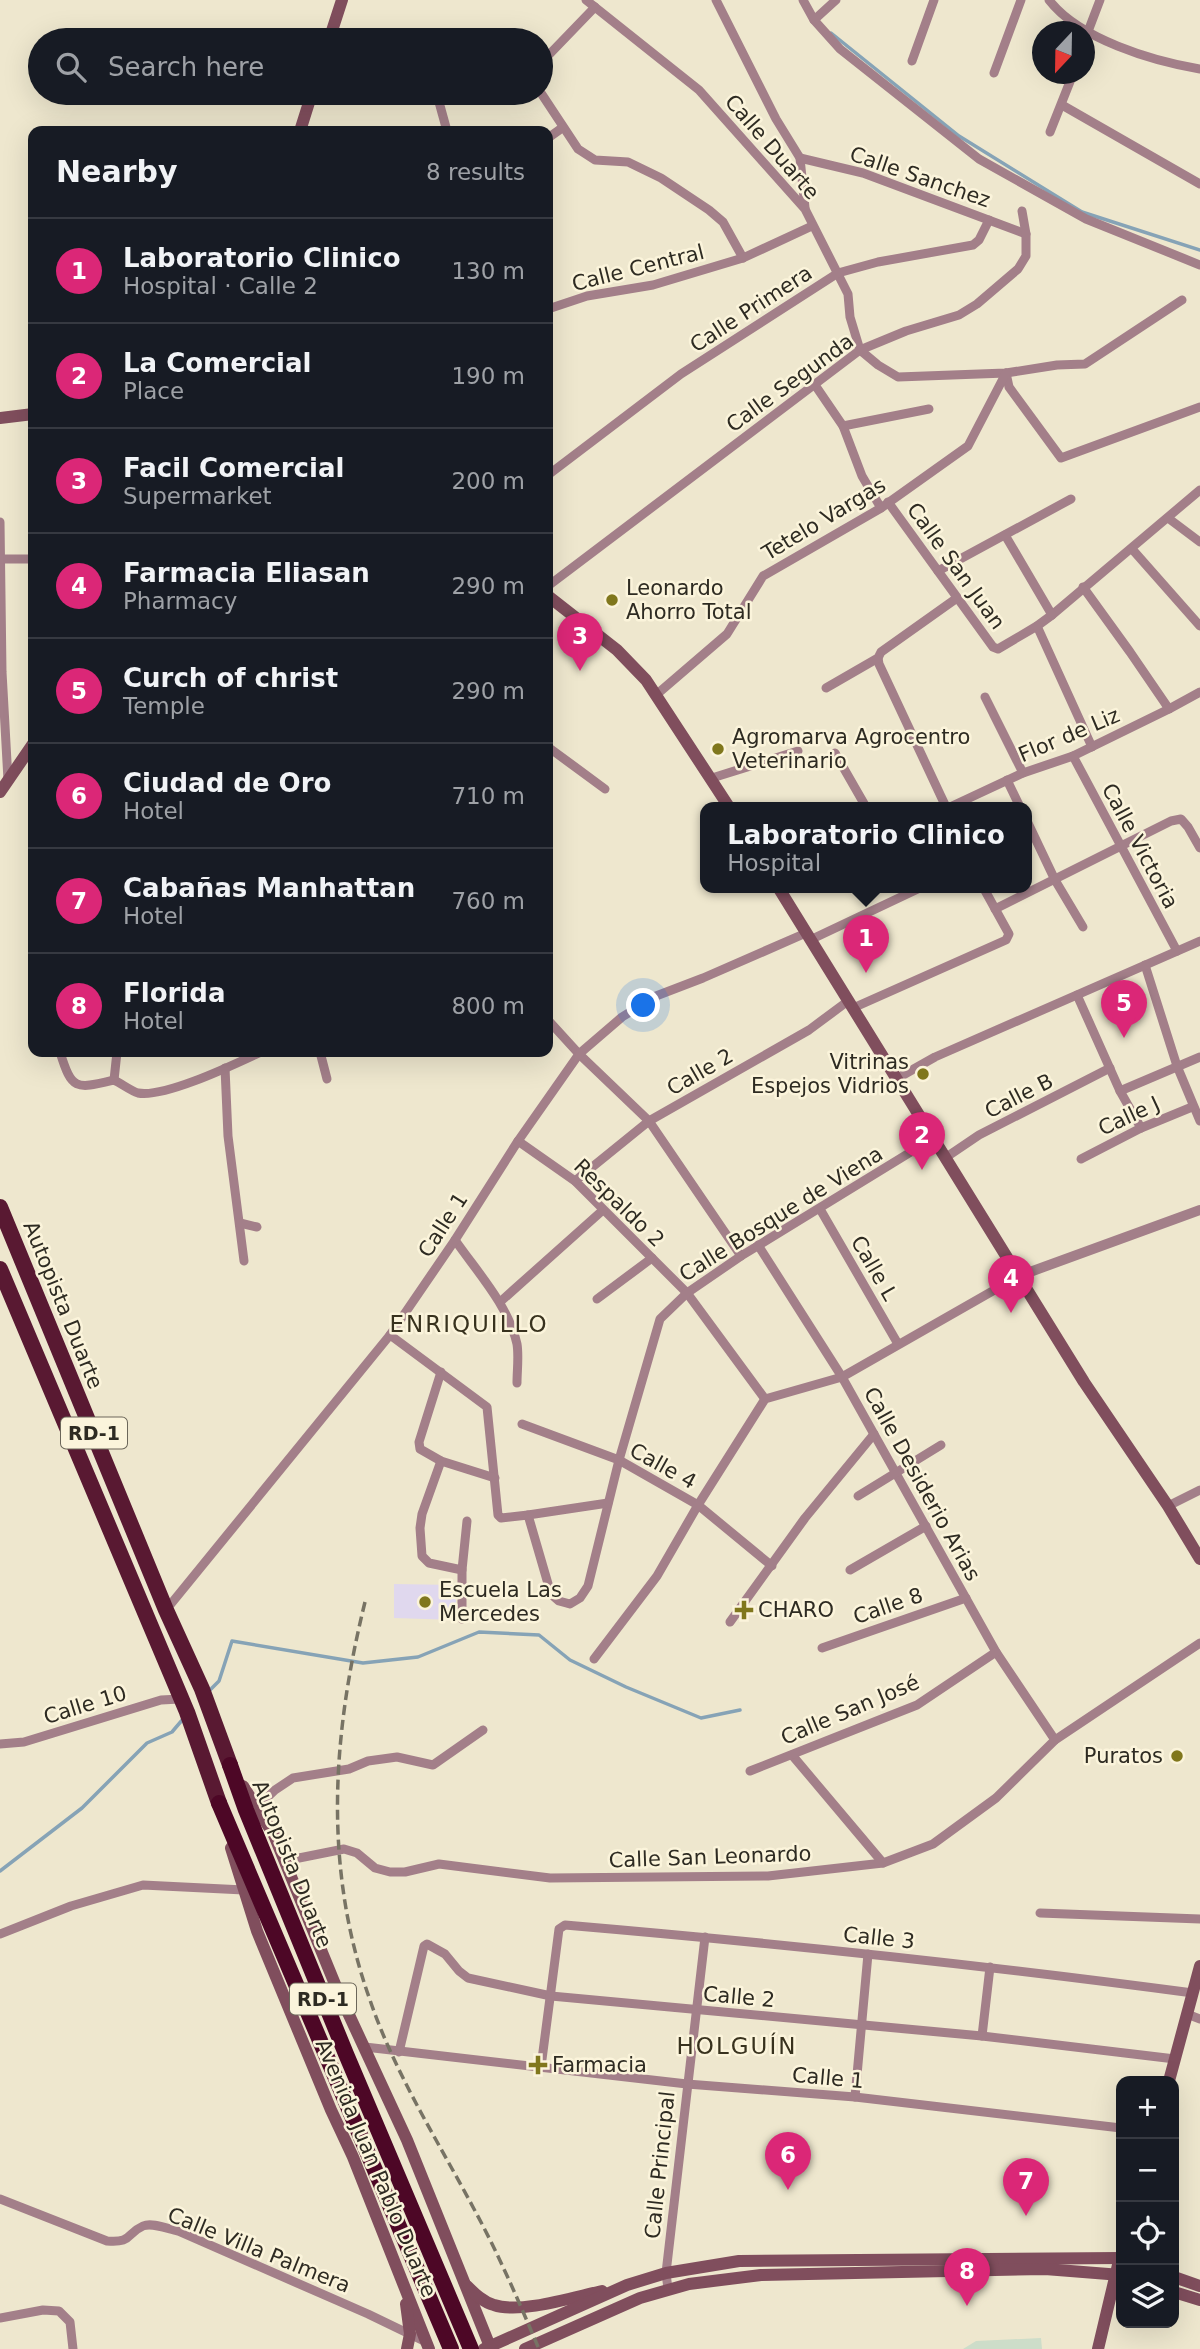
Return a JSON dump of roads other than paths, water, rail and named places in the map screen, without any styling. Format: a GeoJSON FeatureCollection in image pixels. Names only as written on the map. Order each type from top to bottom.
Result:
{"type":"FeatureCollection","features":[{"type":"Feature","properties":{"kind":"highway","name":"Autopista Duarte"},"geometry":{"type":"LineString","coordinates":[[0,1207],[166,1610],[202,1689],[246,1810],[346,2054],[471,2349]]}},
{"type":"Feature","properties":{"kind":"highway","name":"Autopista Duarte"},"geometry":{"type":"LineString","coordinates":[[0,1269],[183,1706]]}},
{"type":"Feature","properties":{"kind":"highway","name":"RD-1"},"geometry":{"type":"LineString","coordinates":[[183,1706],[219,1803]]}},
{"type":"Feature","properties":{"kind":"highway","name":"Autopista Duarte"},"geometry":{"type":"LineString","coordinates":[[219,1803],[451,2349]]}},
{"type":"Feature","properties":{"kind":"main road"},"geometry":{"type":"LineString","coordinates":[[333,28],[342,0]]}},
{"type":"Feature","properties":{"kind":"main road"},"geometry":{"type":"LineString","coordinates":[[302,126],[308,105]]}},
{"type":"Feature","properties":{"kind":"main road"},"geometry":{"type":"LineString","coordinates":[[0,418],[28,415]]}},
{"type":"Feature","properties":{"kind":"main road"},"geometry":{"type":"LineString","coordinates":[[553,600],[632,664],[656,695],[726,802]]}},
{"type":"Feature","properties":{"kind":"main road"},"geometry":{"type":"LineString","coordinates":[[0,792],[28,751]]}},
{"type":"Feature","properties":{"kind":"main road"},"geometry":{"type":"LineString","coordinates":[[782,893],[1084,1382],[1168,1506],[1200,1559]]}},
{"type":"Feature","properties":{"kind":"main road","name":"Autopista Duarte"},"geometry":{"type":"LineString","coordinates":[[230,1765],[274,1835],[337,1989],[407,2140],[465,2284]]}},
{"type":"Feature","properties":{"kind":"main road","name":"Avenida Juan Pablo Duarte"},"geometry":{"type":"LineString","coordinates":[[219,1803],[257,1931],[326,2098],[354,2157],[428,2346]]}},
{"type":"Feature","properties":{"kind":"main road"},"geometry":{"type":"LineString","coordinates":[[1170,2076],[1200,1966]]}},
{"type":"Feature","properties":{"kind":"main road"},"geometry":{"type":"LineString","coordinates":[[489,2348],[627,2286],[666,2273],[760,2260],[1116,2257]]}},
{"type":"Feature","properties":{"kind":"main road"},"geometry":{"type":"LineString","coordinates":[[525,2349],[640,2298],[689,2284],[761,2276],[1045,2269],[1116,2274]]}},
{"type":"Feature","properties":{"kind":"main road"},"geometry":{"type":"LineString","coordinates":[[1179,2279],[1200,2286]]}},
{"type":"Feature","properties":{"kind":"main road"},"geometry":{"type":"LineString","coordinates":[[402,2280],[410,2334],[407,2349]]}},
{"type":"Feature","properties":{"kind":"main road"},"geometry":{"type":"LineString","coordinates":[[1098,2349],[1116,2282]]}},
{"type":"Feature","properties":{"kind":"main road"},"geometry":{"type":"LineString","coordinates":[[465,2284],[495,2306],[511,2307],[535,2305],[627,2286]]}},
{"type":"Feature","properties":{"kind":"main road","name":"Avenida Juan Pablo Duarte"},"geometry":{"type":"LineString","coordinates":[[465,2284],[489,2348]]}},
{"type":"Feature","properties":{"kind":"main road"},"geometry":{"type":"LineString","coordinates":[[1179,2294],[1200,2300]]}},
{"type":"Feature","properties":{"kind":"street","name":"Calle Duarte"},"geometry":{"type":"LineString","coordinates":[[586,0],[699,90],[805,209],[848,294],[850,317],[860,350]]}},
{"type":"Feature","properties":{"kind":"street"},"geometry":{"type":"LineString","coordinates":[[716,0],[776,120],[800,158],[805,209]]}},
{"type":"Feature","properties":{"kind":"street"},"geometry":{"type":"LineString","coordinates":[[803,0],[814,20],[839,50],[979,159],[1086,219],[1200,265]]}},
{"type":"Feature","properties":{"kind":"street"},"geometry":{"type":"LineString","coordinates":[[814,20],[836,0]]}},
{"type":"Feature","properties":{"kind":"street"},"geometry":{"type":"LineString","coordinates":[[912,61],[934,0]]}},
{"type":"Feature","properties":{"kind":"street"},"geometry":{"type":"LineString","coordinates":[[994,73],[1021,0]]}},
{"type":"Feature","properties":{"kind":"street"},"geometry":{"type":"LineString","coordinates":[[1049,0],[1068,21]]}},
{"type":"Feature","properties":{"kind":"street"},"geometry":{"type":"LineString","coordinates":[[1092,21],[1100,0]]}},
{"type":"Feature","properties":{"kind":"street"},"geometry":{"type":"LineString","coordinates":[[553,50],[595,7]]}},
{"type":"Feature","properties":{"kind":"street"},"geometry":{"type":"LineString","coordinates":[[1095,40],[1146,57],[1200,69]]}},
{"type":"Feature","properties":{"kind":"street"},"geometry":{"type":"LineString","coordinates":[[1050,132],[1069,84]]}},
{"type":"Feature","properties":{"kind":"street"},"geometry":{"type":"LineString","coordinates":[[440,105],[446,126]]}},
{"type":"Feature","properties":{"kind":"street"},"geometry":{"type":"LineString","coordinates":[[548,105],[562,128],[585,155],[595,160],[628,162],[640,167],[709,210],[723,222],[743,258]]}},
{"type":"Feature","properties":{"kind":"street"},"geometry":{"type":"LineString","coordinates":[[1062,105],[1200,184]]}},
{"type":"Feature","properties":{"kind":"street"},"geometry":{"type":"LineString","coordinates":[[553,134],[562,128]]}},
{"type":"Feature","properties":{"kind":"street","name":"Calle Sanchez"},"geometry":{"type":"LineString","coordinates":[[800,158],[863,173],[1026,234]]}},
{"type":"Feature","properties":{"kind":"street","name":"Calle Segunda"},"geometry":{"type":"LineString","coordinates":[[553,582],[860,350],[906,331],[959,315],[977,304],[1018,269],[1026,256],[1022,211]]}},
{"type":"Feature","properties":{"kind":"street","name":"Calle Primera"},"geometry":{"type":"LineString","coordinates":[[553,471],[681,374],[838,273],[878,262],[973,245],[979,240],[989,220]]}},
{"type":"Feature","properties":{"kind":"street","name":"Calle Central"},"geometry":{"type":"LineString","coordinates":[[553,307],[587,296],[653,285],[743,258],[813,226]]}},
{"type":"Feature","properties":{"kind":"street"},"geometry":{"type":"LineString","coordinates":[[860,350],[898,377],[1006,373],[1057,365],[1085,364],[1182,300]]}},
{"type":"Feature","properties":{"kind":"street"},"geometry":{"type":"LineString","coordinates":[[1006,373],[1009,387],[1061,458],[1200,407]]}},
{"type":"Feature","properties":{"kind":"street","name":"Tetelo Vargas"},"geometry":{"type":"LineString","coordinates":[[656,695],[727,634],[763,576],[884,505],[968,446],[1006,373]]}},
{"type":"Feature","properties":{"kind":"street","name":"Calle San Juan"},"geometry":{"type":"LineString","coordinates":[[815,385],[843,426],[862,476],[993,647],[998,649],[1037,626]]}},
{"type":"Feature","properties":{"kind":"street"},"geometry":{"type":"LineString","coordinates":[[843,426],[929,409]]}},
{"type":"Feature","properties":{"kind":"street"},"geometry":{"type":"LineString","coordinates":[[1092,747],[1037,626],[1200,490]]}},
{"type":"Feature","properties":{"kind":"street"},"geometry":{"type":"LineString","coordinates":[[937,571],[1071,499]]}},
{"type":"Feature","properties":{"kind":"street"},"geometry":{"type":"LineString","coordinates":[[1168,518],[1200,542]]}},
{"type":"Feature","properties":{"kind":"street"},"geometry":{"type":"LineString","coordinates":[[0,522],[2,672],[8,780]]}},
{"type":"Feature","properties":{"kind":"street"},"geometry":{"type":"LineString","coordinates":[[1005,535],[1052,615]]}},
{"type":"Feature","properties":{"kind":"street"},"geometry":{"type":"LineString","coordinates":[[1132,549],[1200,626]]}},
{"type":"Feature","properties":{"kind":"street"},"geometry":{"type":"LineString","coordinates":[[0,559],[28,559]]}},
{"type":"Feature","properties":{"kind":"street"},"geometry":{"type":"LineString","coordinates":[[1083,587],[1169,709]]}},
{"type":"Feature","properties":{"kind":"street"},"geometry":{"type":"LineString","coordinates":[[946,802],[878,664],[878,658],[881,652],[957,598]]}},
{"type":"Feature","properties":{"kind":"street"},"geometry":{"type":"LineString","coordinates":[[826,688],[878,658]]}},
{"type":"Feature","properties":{"kind":"street","name":"Flor de Liz"},"geometry":{"type":"LineString","coordinates":[[959,802],[1023,773],[1073,756],[1200,692]]}},
{"type":"Feature","properties":{"kind":"street"},"geometry":{"type":"LineString","coordinates":[[985,697],[1023,773]]}},
{"type":"Feature","properties":{"kind":"street"},"geometry":{"type":"LineString","coordinates":[[553,751],[605,789]]}},
{"type":"Feature","properties":{"kind":"street"},"geometry":{"type":"LineString","coordinates":[[712,778],[798,751]]}},
{"type":"Feature","properties":{"kind":"street"},"geometry":{"type":"LineString","coordinates":[[835,753],[863,802]]}},
{"type":"Feature","properties":{"kind":"street","name":"Calle Victoria"},"geometry":{"type":"LineString","coordinates":[[1073,756],[1177,951]]}},
{"type":"Feature","properties":{"kind":"street"},"geometry":{"type":"LineString","coordinates":[[1007,780],[1018,802]]}},
{"type":"Feature","properties":{"kind":"street"},"geometry":{"type":"LineString","coordinates":[[1032,891],[1171,821],[1181,819],[1200,848]]}},
{"type":"Feature","properties":{"kind":"street"},"geometry":{"type":"LineString","coordinates":[[1032,832],[1055,880],[1083,927]]}},
{"type":"Feature","properties":{"kind":"street","name":"Calle 1"},"geometry":{"type":"LineString","coordinates":[[166,1610],[390,1335],[579,1054],[622,1017],[656,996],[908,893]]}},
{"type":"Feature","properties":{"kind":"street"},"geometry":{"type":"LineString","coordinates":[[986,893],[995,909],[1028,893]]}},
{"type":"Feature","properties":{"kind":"street","name":"Calle 2"},"geometry":{"type":"LineString","coordinates":[[575,1181],[649,1121],[850,1004],[1008,937],[1009,934],[995,909]]}},
{"type":"Feature","properties":{"kind":"street"},"geometry":{"type":"LineString","coordinates":[[896,1079],[935,1057],[1200,941]]}},
{"type":"Feature","properties":{"kind":"street"},"geometry":{"type":"LineString","coordinates":[[1145,965],[1177,1066],[1200,1121]]}},
{"type":"Feature","properties":{"kind":"street"},"geometry":{"type":"LineString","coordinates":[[1077,995],[1120,1091],[1141,1128]]}},
{"type":"Feature","properties":{"kind":"street"},"geometry":{"type":"LineString","coordinates":[[553,1025],[649,1121],[741,1256]]}},
{"type":"Feature","properties":{"kind":"street"},"geometry":{"type":"LineString","coordinates":[[62,1057],[68,1077],[75,1083],[84,1087],[114,1080],[137,1093],[158,1093],[250,1057]]}},
{"type":"Feature","properties":{"kind":"street"},"geometry":{"type":"LineString","coordinates":[[114,1080],[116,1057]]}},
{"type":"Feature","properties":{"kind":"street"},"geometry":{"type":"LineString","coordinates":[[321,1057],[327,1079]]}},
{"type":"Feature","properties":{"kind":"street"},"geometry":{"type":"LineString","coordinates":[[1120,1091],[1200,1057]]}},
{"type":"Feature","properties":{"kind":"street"},"geometry":{"type":"LineString","coordinates":[[225,1068],[228,1136],[244,1261]]}},
{"type":"Feature","properties":{"kind":"street","name":"Calle B"},"geometry":{"type":"LineString","coordinates":[[945,1158],[979,1135],[1110,1069]]}},
{"type":"Feature","properties":{"kind":"street","name":"Calle J"},"geometry":{"type":"LineString","coordinates":[[1081,1158],[1141,1128],[1192,1107]]}},
{"type":"Feature","properties":{"kind":"street","name":"Calle Bosque de Viena"},"geometry":{"type":"LineString","coordinates":[[528,1515],[551,1594],[559,1601],[570,1604],[580,1598],[588,1586],[619,1460],[660,1319],[687,1293],[741,1256],[932,1139]]}},
{"type":"Feature","properties":{"kind":"street","name":"Respaldo 2"},"geometry":{"type":"LineString","coordinates":[[518,1141],[575,1181],[687,1293],[765,1399]]}},
{"type":"Feature","properties":{"kind":"street","name":"Calle L"},"geometry":{"type":"LineString","coordinates":[[820,1209],[898,1344]]}},
{"type":"Feature","properties":{"kind":"street"},"geometry":{"type":"LineString","coordinates":[[500,1303],[603,1210]]}},
{"type":"Feature","properties":{"kind":"street"},"geometry":{"type":"LineString","coordinates":[[594,1659],[657,1576],[765,1399],[842,1377],[1019,1276],[1200,1210]]}},
{"type":"Feature","properties":{"kind":"street"},"geometry":{"type":"LineString","coordinates":[[240,1223],[257,1227]]}},
{"type":"Feature","properties":{"kind":"street"},"geometry":{"type":"LineString","coordinates":[[455,1240],[500,1303],[517,1347],[517,1383]]}},
{"type":"Feature","properties":{"kind":"street","name":"Calle Desiderio Arias"},"geometry":{"type":"LineString","coordinates":[[758,1245],[842,1377],[996,1651],[1055,1740]]}},
{"type":"Feature","properties":{"kind":"street"},"geometry":{"type":"LineString","coordinates":[[597,1300],[652,1258]]}},
{"type":"Feature","properties":{"kind":"street"},"geometry":{"type":"LineString","coordinates":[[390,1335],[487,1407],[499,1517],[608,1503]]}},
{"type":"Feature","properties":{"kind":"street"},"geometry":{"type":"LineString","coordinates":[[441,1372],[419,1443],[420,1449],[441,1461],[495,1478]]}},
{"type":"Feature","properties":{"kind":"street","name":"Calle 4"},"geometry":{"type":"LineString","coordinates":[[522,1424],[619,1460],[698,1505],[772,1566]]}},
{"type":"Feature","properties":{"kind":"street"},"geometry":{"type":"LineString","coordinates":[[730,1622],[805,1518],[874,1434]]}},
{"type":"Feature","properties":{"kind":"street"},"geometry":{"type":"LineString","coordinates":[[858,1496],[941,1445]]}},
{"type":"Feature","properties":{"kind":"street"},"geometry":{"type":"LineString","coordinates":[[441,1461],[422,1514],[422,1556],[429,1563],[462,1570]]}},
{"type":"Feature","properties":{"kind":"street"},"geometry":{"type":"LineString","coordinates":[[1168,1506],[1200,1490]]}},
{"type":"Feature","properties":{"kind":"street"},"geometry":{"type":"LineString","coordinates":[[462,1619],[462,1570],[467,1521]]}},
{"type":"Feature","properties":{"kind":"street"},"geometry":{"type":"LineString","coordinates":[[850,1570],[926,1526]]}},
{"type":"Feature","properties":{"kind":"street","name":"Calle 8"},"geometry":{"type":"LineString","coordinates":[[822,1648],[966,1598]]}},
{"type":"Feature","properties":{"kind":"street","name":"Calle San Leonardo"},"geometry":{"type":"LineString","coordinates":[[284,1861],[344,1849],[357,1853],[375,1868],[390,1872],[405,1872],[439,1864],[550,1878],[768,1877],[883,1863],[933,1844],[996,1798],[1055,1740],[1200,1643]]}},
{"type":"Feature","properties":{"kind":"street","name":"Calle San José"},"geometry":{"type":"LineString","coordinates":[[750,1771],[917,1705],[996,1651]]}},
{"type":"Feature","properties":{"kind":"street","name":"Calle 10"},"geometry":{"type":"LineString","coordinates":[[0,1744],[24,1742],[161,1700],[183,1706]]}},
{"type":"Feature","properties":{"kind":"street"},"geometry":{"type":"LineString","coordinates":[[256,1808],[293,1778],[349,1769],[368,1761],[397,1757],[433,1765],[483,1730]]}},
{"type":"Feature","properties":{"kind":"street"},"geometry":{"type":"LineString","coordinates":[[792,1755],[883,1863]]}},
{"type":"Feature","properties":{"kind":"street"},"geometry":{"type":"LineString","coordinates":[[0,1934],[71,1906],[143,1885],[244,1890]]}},
{"type":"Feature","properties":{"kind":"street"},"geometry":{"type":"LineString","coordinates":[[1040,1913],[1200,1919]]}},
{"type":"Feature","properties":{"kind":"street","name":"Calle 3"},"geometry":{"type":"LineString","coordinates":[[551,1996],[562,1927],[565,1925],[990,1967],[1193,1993]]}},
{"type":"Feature","properties":{"kind":"street","name":"Calle Principal"},"geometry":{"type":"LineString","coordinates":[[668,2289],[666,2273],[705,1937]]}},
{"type":"Feature","properties":{"kind":"street","name":"Calle 2"},"geometry":{"type":"LineString","coordinates":[[400,2052],[425,1944],[445,1954],[468,1978],[551,1996],[982,2036],[1175,2059]]}},
{"type":"Feature","properties":{"kind":"street"},"geometry":{"type":"LineString","coordinates":[[855,2097],[868,1954]]}},
{"type":"Feature","properties":{"kind":"street"},"geometry":{"type":"LineString","coordinates":[[982,2036],[990,1967]]}},
{"type":"Feature","properties":{"kind":"street"},"geometry":{"type":"LineString","coordinates":[[541,2067],[551,1996]]}},
{"type":"Feature","properties":{"kind":"street"},"geometry":{"type":"LineString","coordinates":[[1187,2014],[1200,2019]]}},
{"type":"Feature","properties":{"kind":"street","name":"Calle 1"},"geometry":{"type":"LineString","coordinates":[[365,2047],[687,2084],[855,2097],[1116,2127]]}},
{"type":"Feature","properties":{"kind":"street","name":"Calle Villa Palmera"},"geometry":{"type":"LineString","coordinates":[[0,2199],[107,2241],[120,2242],[128,2239],[143,2226],[153,2225],[178,2231],[410,2334],[428,2346]]}},
{"type":"Feature","properties":{"kind":"street"},"geometry":{"type":"LineString","coordinates":[[0,2318],[43,2310],[59,2311],[70,2322],[73,2349]]}},
{"type":"Feature","properties":{"kind":"waterway"},"geometry":{"type":"LineString","coordinates":[[831,33],[959,136],[1082,212],[1200,250]]}},
{"type":"Feature","properties":{"kind":"waterway"},"geometry":{"type":"LineString","coordinates":[[207,1693],[219,1681],[232,1641],[363,1663],[418,1657],[479,1632],[539,1635],[570,1660],[701,1718],[740,1710]]}},
{"type":"Feature","properties":{"kind":"waterway"},"geometry":{"type":"LineString","coordinates":[[0,1871],[82,1808],[147,1743],[172,1732],[183,1719]]}},
{"type":"Feature","properties":{"kind":"railway"},"geometry":{"type":"LineString","coordinates":[[365,1602],[345,1702],[338,1802],[339,1851],[355,1950],[370,2000],[392,2054],[492,2244],[539,2349]]}},
{"type":"Feature","properties":{"kind":"place","name":"Leonardo Ahorro Total"},"geometry":{"type":"Point","coordinates":[612,600]}},
{"type":"Feature","properties":{"kind":"place","name":"Facil Comercial"},"geometry":{"type":"Point","coordinates":[580,671]}},
{"type":"Feature","properties":{"kind":"place","name":"Agromarva Agrocentro Veterinario"},"geometry":{"type":"Point","coordinates":[718,749]}},
{"type":"Feature","properties":{"kind":"place","name":"Laboratorio Clinico"},"geometry":{"type":"Point","coordinates":[866,973]}},
{"type":"Feature","properties":{"kind":"place","name":"Curch of christ"},"geometry":{"type":"Point","coordinates":[1124,1038]}},
{"type":"Feature","properties":{"kind":"place","name":"Vitrinas Espejos Vidrios"},"geometry":{"type":"Point","coordinates":[923,1074]}},
{"type":"Feature","properties":{"kind":"place","name":"La Comercial"},"geometry":{"type":"Point","coordinates":[922,1170]}},
{"type":"Feature","properties":{"kind":"place","name":"Farmacia Eliasan"},"geometry":{"type":"Point","coordinates":[1011,1313]}},
{"type":"Feature","properties":{"kind":"place","name":"Escuela Las Mercedes"},"geometry":{"type":"Point","coordinates":[425,1602]}},
{"type":"Feature","properties":{"kind":"place","name":"CHARO"},"geometry":{"type":"Point","coordinates":[744,1610]}},
{"type":"Feature","properties":{"kind":"place","name":"Puratos"},"geometry":{"type":"Point","coordinates":[1177,1756]}},
{"type":"Feature","properties":{"kind":"place","name":"Farmacia"},"geometry":{"type":"Point","coordinates":[538,2065]}},
{"type":"Feature","properties":{"kind":"place","name":"Ciudad de Oro"},"geometry":{"type":"Point","coordinates":[788,2190]}},
{"type":"Feature","properties":{"kind":"place","name":"Cabañas Manhattan"},"geometry":{"type":"Point","coordinates":[1026,2216]}},
{"type":"Feature","properties":{"kind":"place","name":"Florida"},"geometry":{"type":"Point","coordinates":[967,2306]}},
{"type":"Feature","properties":{"kind":"district","name":"ENRIQUILLO"},"geometry":{"type":"Point","coordinates":[469,1324]}},
{"type":"Feature","properties":{"kind":"district","name":"HOLGUÍN"},"geometry":{"type":"Point","coordinates":[737,2046]}}]}
